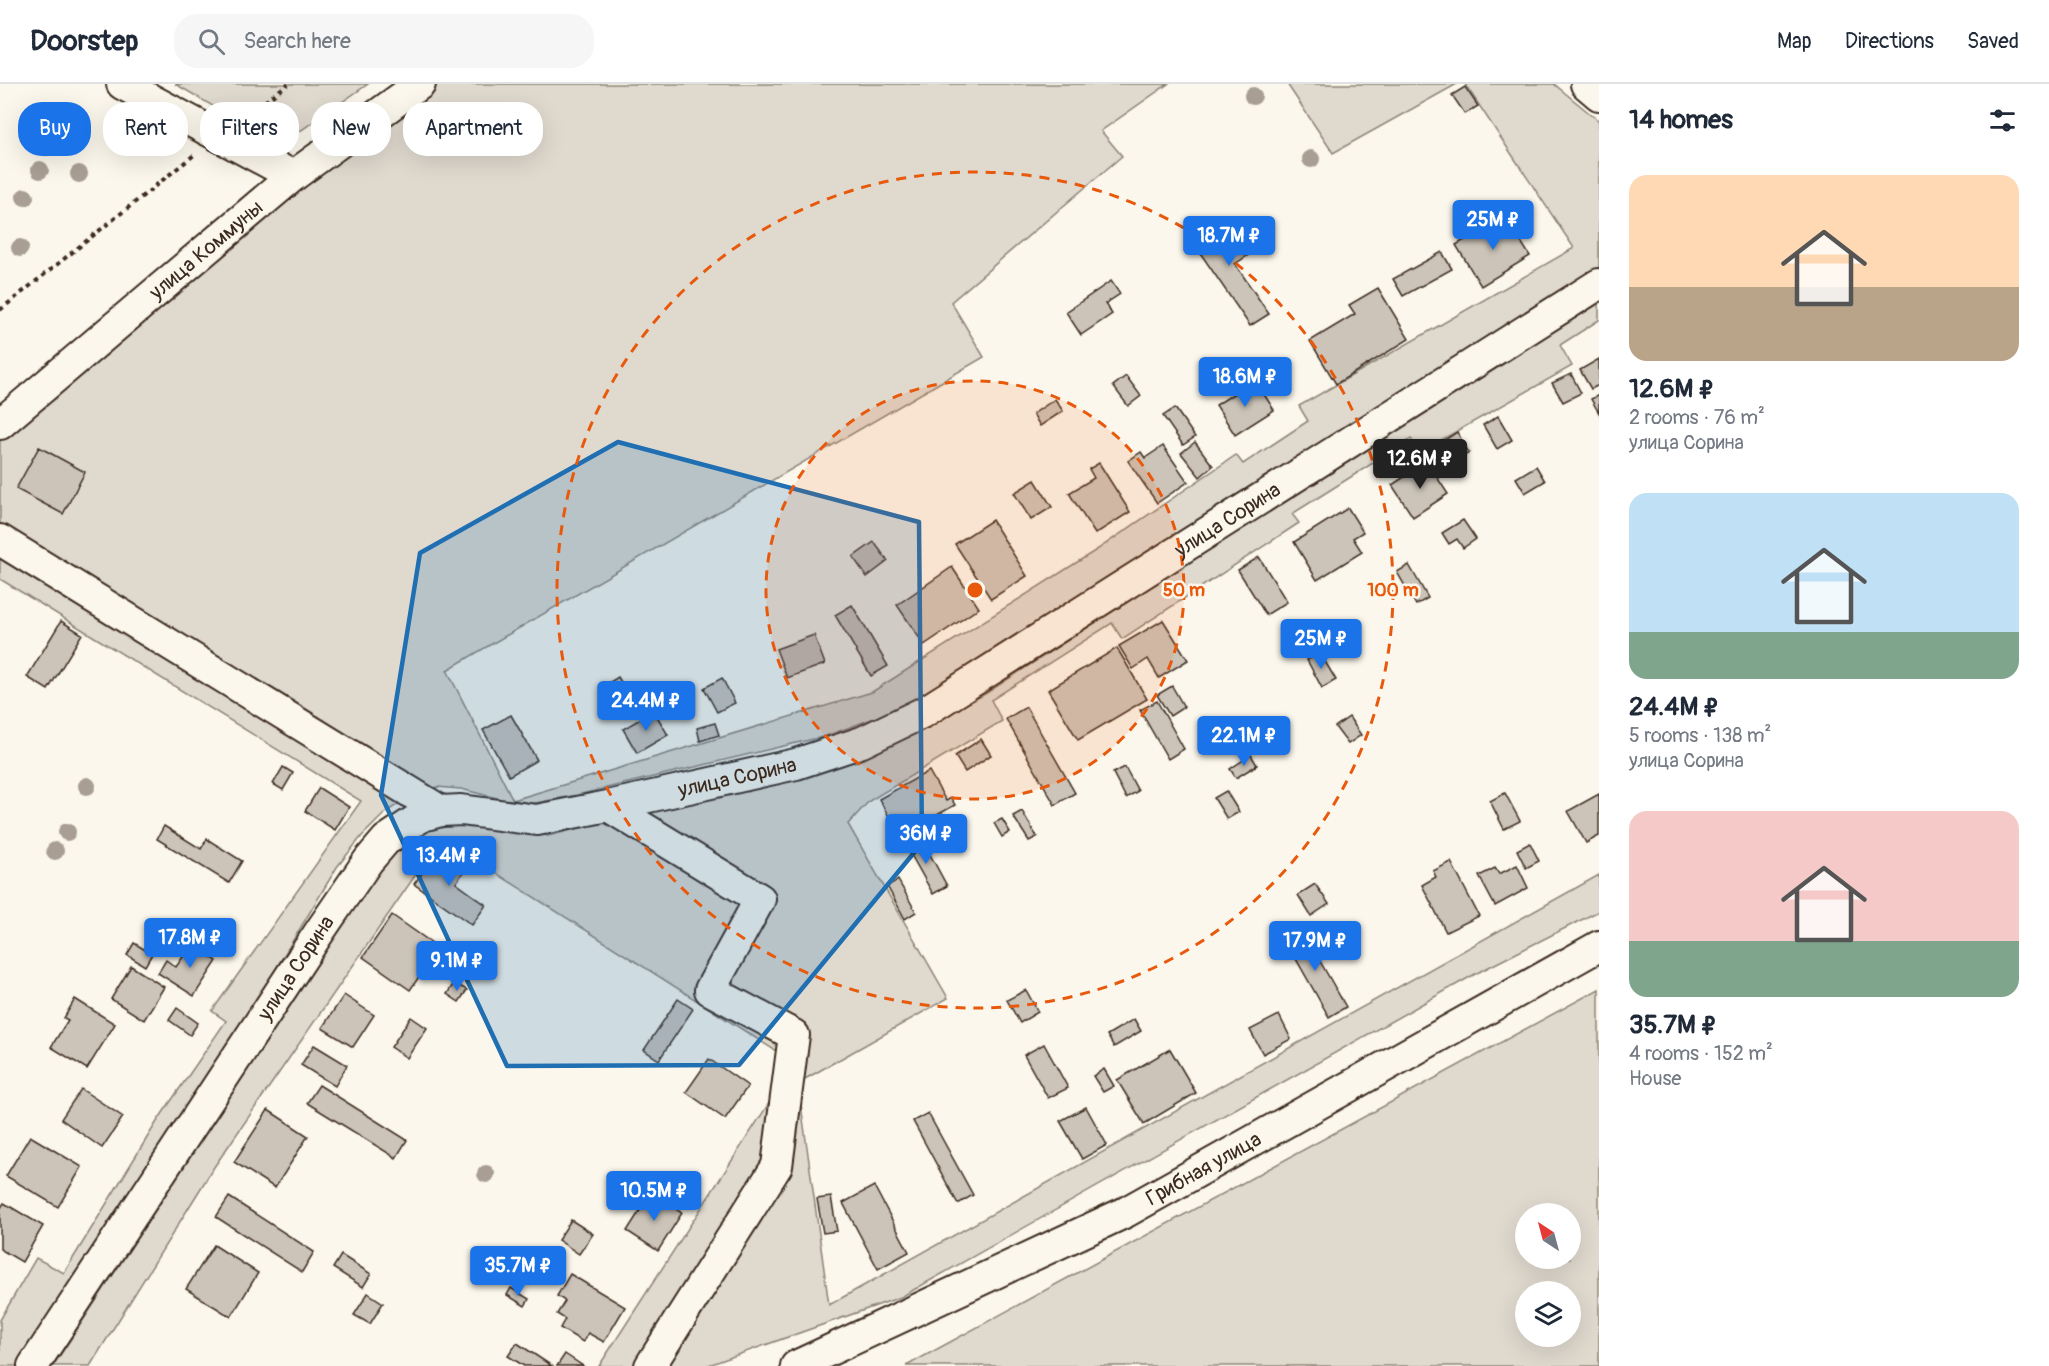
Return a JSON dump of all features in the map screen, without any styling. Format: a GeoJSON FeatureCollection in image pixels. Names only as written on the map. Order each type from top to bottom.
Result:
{"type":"FeatureCollection","features":[{"type":"Feature","properties":{"kind":"street"},"geometry":{"type":"LineString","coordinates":[[122,84],[200,126]]}},
{"type":"Feature","properties":{"kind":"street","name":"улица Коммуны"},"geometry":{"type":"LineString","coordinates":[[0,424],[293,176],[420,84]]}},
{"type":"Feature","properties":{"kind":"street"},"geometry":{"type":"LineString","coordinates":[[1586,84],[1599,95]]}},
{"type":"Feature","properties":{"kind":"street"},"geometry":{"type":"LineString","coordinates":[[256,156],[293,176]]}},
{"type":"Feature","properties":{"kind":"street","name":"улица Сорина"},"geometry":{"type":"LineString","coordinates":[[33,1366],[368,861],[386,840],[406,825],[441,811],[481,811],[537,820],[796,764],[862,742],[924,712],[1599,284]]}},
{"type":"Feature","properties":{"kind":"street"},"geometry":{"type":"LineString","coordinates":[[0,540],[441,811]]}},
{"type":"Feature","properties":{"kind":"street"},"geometry":{"type":"LineString","coordinates":[[608,806],[760,899],[710,990],[794,1035],[777,1166],[651,1366]]}},
{"type":"Feature","properties":{"kind":"street","name":"Грибная улица"},"geometry":{"type":"LineString","coordinates":[[796,1366],[1126,1212],[1599,946]]}},
{"type":"Feature","properties":{"kind":"path"},"geometry":{"type":"LineString","coordinates":[[264,102],[288,84]]}},
{"type":"Feature","properties":{"kind":"path"},"geometry":{"type":"LineString","coordinates":[[0,310],[200,150]]}},
{"type":"Feature","properties":{"kind":"highlighted area"},"geometry":{"type":"Polygon","coordinates":[[[618,442],[919,522],[922,843],[739,1065],[507,1066],[381,795],[420,553],[618,442]]]}},
{"type":"Feature","properties":{"kind":"shaded area"},"geometry":{"type":"Polygon","coordinates":[[[175,84],[368,84],[342,102],[311,102],[311,123],[299,131],[299,102],[206,102],[175,84]]]}},
{"type":"Feature","properties":{"kind":"shaded area"},"geometry":{"type":"Polygon","coordinates":[[[437,84],[1168,84],[1101,131],[1122,156],[951,302],[984,357],[447,670],[513,800],[872,692],[1098,549],[1236,455],[1243,464],[1308,421],[1299,406],[1574,248],[1465,84],[1554,84],[1599,121],[1599,272],[923,695],[877,717],[826,736],[577,795],[525,805],[461,789],[437,787],[415,793],[386,812],[362,836],[337,867],[245,1020],[19,1366],[0,1366],[0,1320],[36,1258],[64,1273],[158,1120],[226,1021],[212,1011],[361,801],[0,579],[0,432],[299,186],[340,156],[391,156],[391,118],[403,109],[403,156],[543,156],[543,102],[413,102],[437,84]]]}},
{"type":"Feature","properties":{"kind":"shaded area"},"geometry":{"type":"Polygon","coordinates":[[[1287,84],[1457,84],[1333,153],[1287,84]]]}},
{"type":"Feature","properties":{"kind":"shaded area"},"geometry":{"type":"Polygon","coordinates":[[[1599,301],[1599,320],[1560,345],[1572,366],[1420,452],[1411,439],[1292,514],[1299,523],[1122,639],[1112,623],[991,700],[1002,721],[869,801],[848,824],[948,998],[798,1083],[829,1305],[1599,875],[1599,911],[1477,973],[901,1297],[706,1366],[599,1366],[795,1063],[441,838],[214,1167],[90,1366],[53,1366],[386,860],[408,834],[457,816],[548,836],[825,767],[901,739],[985,694],[1334,468],[1599,301]]]}},
{"type":"Feature","properties":{"kind":"shaded area"},"geometry":{"type":"Polygon","coordinates":[[[1599,989],[1599,1366],[906,1366],[1599,989]]]}},
{"type":"Feature","properties":{"kind":"building"},"geometry":{"type":"Polygon","coordinates":[[[1465,87],[1478,106],[1465,114],[1452,95],[1465,87]]]}},
{"type":"Feature","properties":{"kind":"building"},"geometry":{"type":"Polygon","coordinates":[[[1505,216],[1530,256],[1481,286],[1456,245],[1505,216]]]}},
{"type":"Feature","properties":{"kind":"building"},"geometry":{"type":"Polygon","coordinates":[[[1214,217],[1230,240],[1240,233],[1253,252],[1235,264],[1269,314],[1250,326],[1188,235],[1214,217]]]}},
{"type":"Feature","properties":{"kind":"building"},"geometry":{"type":"Polygon","coordinates":[[[1442,252],[1452,269],[1403,296],[1393,279],[1442,252]]]}},
{"type":"Feature","properties":{"kind":"building"},"geometry":{"type":"Polygon","coordinates":[[[1111,281],[1120,294],[1105,304],[1112,314],[1081,335],[1066,312],[1111,281]]]}},
{"type":"Feature","properties":{"kind":"building"},"geometry":{"type":"Polygon","coordinates":[[[1378,288],[1409,339],[1336,384],[1310,341],[1355,314],[1349,305],[1378,288]]]}},
{"type":"Feature","properties":{"kind":"building"},"geometry":{"type":"Polygon","coordinates":[[[1599,359],[1599,385],[1591,389],[1580,370],[1599,359]]]}},
{"type":"Feature","properties":{"kind":"building"},"geometry":{"type":"Polygon","coordinates":[[[1571,374],[1581,393],[1563,402],[1552,383],[1571,374]]]}},
{"type":"Feature","properties":{"kind":"building"},"geometry":{"type":"Polygon","coordinates":[[[1126,376],[1141,396],[1128,406],[1113,386],[1126,376]]]}},
{"type":"Feature","properties":{"kind":"building"},"geometry":{"type":"Polygon","coordinates":[[[1255,380],[1274,410],[1235,435],[1216,405],[1255,380]]]}},
{"type":"Feature","properties":{"kind":"building"},"geometry":{"type":"Polygon","coordinates":[[[1599,395],[1599,413],[1591,399],[1599,395]]]}},
{"type":"Feature","properties":{"kind":"building"},"geometry":{"type":"Polygon","coordinates":[[[1055,399],[1063,411],[1040,426],[1033,414],[1055,399]]]}},
{"type":"Feature","properties":{"kind":"building"},"geometry":{"type":"Polygon","coordinates":[[[1175,408],[1195,437],[1183,445],[1163,416],[1175,408]]]}},
{"type":"Feature","properties":{"kind":"building"},"geometry":{"type":"Polygon","coordinates":[[[1498,416],[1512,440],[1497,449],[1483,425],[1498,416]]]}},
{"type":"Feature","properties":{"kind":"building"},"geometry":{"type":"Polygon","coordinates":[[[1457,432],[1469,453],[1452,463],[1440,443],[1457,432]]]}},
{"type":"Feature","properties":{"kind":"building"},"geometry":{"type":"Polygon","coordinates":[[[1195,442],[1213,466],[1200,477],[1181,453],[1195,442]]]}},
{"type":"Feature","properties":{"kind":"building"},"geometry":{"type":"Polygon","coordinates":[[[1163,446],[1188,482],[1157,503],[1128,461],[1141,452],[1145,458],[1163,446]]]}},
{"type":"Feature","properties":{"kind":"building"},"geometry":{"type":"Polygon","coordinates":[[[39,447],[85,472],[63,514],[16,489],[39,447]]]}},
{"type":"Feature","properties":{"kind":"building"},"geometry":{"type":"Polygon","coordinates":[[[1427,462],[1448,494],[1413,517],[1392,485],[1427,462]]]}},
{"type":"Feature","properties":{"kind":"building"},"geometry":{"type":"Polygon","coordinates":[[[1099,463],[1130,512],[1095,534],[1069,493],[1094,478],[1089,469],[1099,463]]]}},
{"type":"Feature","properties":{"kind":"building"},"geometry":{"type":"Polygon","coordinates":[[[1536,466],[1545,481],[1525,493],[1516,478],[1536,466]]]}},
{"type":"Feature","properties":{"kind":"building"},"geometry":{"type":"Polygon","coordinates":[[[1035,480],[1052,507],[1031,520],[1014,493],[1035,480]]]}},
{"type":"Feature","properties":{"kind":"building"},"geometry":{"type":"Polygon","coordinates":[[[1348,508],[1363,532],[1353,538],[1362,552],[1317,580],[1294,542],[1348,508]]]}},
{"type":"Feature","properties":{"kind":"building"},"geometry":{"type":"Polygon","coordinates":[[[992,520],[1027,576],[991,599],[955,544],[992,520]]]}},
{"type":"Feature","properties":{"kind":"building"},"geometry":{"type":"Polygon","coordinates":[[[1463,520],[1476,539],[1463,548],[1457,539],[1449,544],[1442,533],[1463,520]]]}},
{"type":"Feature","properties":{"kind":"building"},"geometry":{"type":"Polygon","coordinates":[[[874,542],[888,561],[867,577],[853,557],[874,542]]]}},
{"type":"Feature","properties":{"kind":"building"},"geometry":{"type":"Polygon","coordinates":[[[1259,557],[1287,602],[1266,615],[1238,570],[1259,557]]]}},
{"type":"Feature","properties":{"kind":"building"},"geometry":{"type":"Polygon","coordinates":[[[1409,565],[1428,598],[1416,605],[1397,572],[1409,565]]]}},
{"type":"Feature","properties":{"kind":"building"},"geometry":{"type":"Polygon","coordinates":[[[952,567],[979,608],[924,645],[897,605],[952,567]]]}},
{"type":"Feature","properties":{"kind":"building"},"geometry":{"type":"Polygon","coordinates":[[[852,605],[888,666],[871,676],[835,615],[852,605]]]}},
{"type":"Feature","properties":{"kind":"building"},"geometry":{"type":"Polygon","coordinates":[[[1163,620],[1188,660],[1159,678],[1148,659],[1133,669],[1119,646],[1163,620]]]}},
{"type":"Feature","properties":{"kind":"building"},"geometry":{"type":"Polygon","coordinates":[[[61,621],[82,634],[48,690],[27,677],[61,621]]]}},
{"type":"Feature","properties":{"kind":"building"},"geometry":{"type":"Polygon","coordinates":[[[814,635],[825,664],[787,678],[776,649],[814,635]]]}},
{"type":"Feature","properties":{"kind":"building"},"geometry":{"type":"Polygon","coordinates":[[[1117,648],[1147,699],[1078,740],[1048,690],[1117,648]]]}},
{"type":"Feature","properties":{"kind":"building"},"geometry":{"type":"Polygon","coordinates":[[[1320,653],[1336,680],[1322,688],[1307,660],[1320,653]]]}},
{"type":"Feature","properties":{"kind":"building"},"geometry":{"type":"Polygon","coordinates":[[[618,677],[632,700],[624,705],[610,682],[618,677]]]}},
{"type":"Feature","properties":{"kind":"building"},"geometry":{"type":"Polygon","coordinates":[[[722,678],[735,703],[717,712],[704,688],[722,678]]]}},
{"type":"Feature","properties":{"kind":"building"},"geometry":{"type":"Polygon","coordinates":[[[1172,686],[1184,707],[1170,716],[1157,695],[1172,686]]]}},
{"type":"Feature","properties":{"kind":"building"},"geometry":{"type":"Polygon","coordinates":[[[1157,701],[1184,749],[1168,759],[1140,710],[1157,701]]]}},
{"type":"Feature","properties":{"kind":"building"},"geometry":{"type":"Polygon","coordinates":[[[1026,707],[1075,793],[1055,805],[1006,719],[1026,707]]]}},
{"type":"Feature","properties":{"kind":"building"},"geometry":{"type":"Polygon","coordinates":[[[654,711],[668,735],[637,753],[623,729],[654,711]]]}},
{"type":"Feature","properties":{"kind":"building"},"geometry":{"type":"Polygon","coordinates":[[[511,715],[537,760],[509,776],[483,730],[511,715]]]}},
{"type":"Feature","properties":{"kind":"building"},"geometry":{"type":"Polygon","coordinates":[[[1349,717],[1361,735],[1348,744],[1335,727],[1349,717]]]}},
{"type":"Feature","properties":{"kind":"building"},"geometry":{"type":"Polygon","coordinates":[[[715,723],[719,735],[700,741],[697,728],[715,723]]]}},
{"type":"Feature","properties":{"kind":"building"},"geometry":{"type":"Polygon","coordinates":[[[981,739],[991,755],[965,772],[955,756],[981,739]]]}},
{"type":"Feature","properties":{"kind":"building"},"geometry":{"type":"Polygon","coordinates":[[[1251,755],[1257,765],[1236,778],[1230,769],[1251,755]]]}},
{"type":"Feature","properties":{"kind":"building"},"geometry":{"type":"Polygon","coordinates":[[[283,767],[293,773],[283,790],[273,784],[283,767]]]}},
{"type":"Feature","properties":{"kind":"building"},"geometry":{"type":"Polygon","coordinates":[[[1125,767],[1138,791],[1126,798],[1113,773],[1125,767]]]}},
{"type":"Feature","properties":{"kind":"building"},"geometry":{"type":"Polygon","coordinates":[[[929,771],[946,801],[951,798],[955,805],[900,836],[879,799],[929,771]]]}},
{"type":"Feature","properties":{"kind":"building"},"geometry":{"type":"Polygon","coordinates":[[[319,788],[349,807],[335,830],[305,811],[319,788]]]}},
{"type":"Feature","properties":{"kind":"building"},"geometry":{"type":"Polygon","coordinates":[[[1226,791],[1239,812],[1227,819],[1214,798],[1226,791]]]}},
{"type":"Feature","properties":{"kind":"building"},"geometry":{"type":"Polygon","coordinates":[[[1505,793],[1520,821],[1504,829],[1490,801],[1505,793]]]}},
{"type":"Feature","properties":{"kind":"building"},"geometry":{"type":"Polygon","coordinates":[[[1599,794],[1599,836],[1586,843],[1568,811],[1599,794]]]}},
{"type":"Feature","properties":{"kind":"building"},"geometry":{"type":"Polygon","coordinates":[[[1022,811],[1037,837],[1029,841],[1013,816],[1022,811]]]}},
{"type":"Feature","properties":{"kind":"building"},"geometry":{"type":"Polygon","coordinates":[[[1002,819],[1010,832],[1002,837],[994,823],[1002,819]]]}},
{"type":"Feature","properties":{"kind":"building"},"geometry":{"type":"Polygon","coordinates":[[[164,826],[201,849],[207,839],[242,861],[229,883],[157,839],[164,826]]]}},
{"type":"Feature","properties":{"kind":"building"},"geometry":{"type":"Polygon","coordinates":[[[920,836],[947,886],[933,894],[905,844],[920,836]]]}},
{"type":"Feature","properties":{"kind":"building"},"geometry":{"type":"Polygon","coordinates":[[[1530,843],[1539,861],[1526,868],[1517,850],[1530,843]]]}},
{"type":"Feature","properties":{"kind":"building"},"geometry":{"type":"Polygon","coordinates":[[[439,850],[466,868],[456,883],[486,905],[472,925],[414,884],[439,850]]]}},
{"type":"Feature","properties":{"kind":"building"},"geometry":{"type":"Polygon","coordinates":[[[1451,862],[1479,916],[1446,932],[1422,885],[1436,877],[1433,871],[1451,862]]]}},
{"type":"Feature","properties":{"kind":"building"},"geometry":{"type":"Polygon","coordinates":[[[1517,865],[1528,888],[1495,906],[1479,876],[1495,868],[1499,874],[1517,865]]]}},
{"type":"Feature","properties":{"kind":"building"},"geometry":{"type":"Polygon","coordinates":[[[898,880],[916,912],[905,919],[887,886],[898,880]]]}},
{"type":"Feature","properties":{"kind":"building"},"geometry":{"type":"Polygon","coordinates":[[[1315,884],[1329,904],[1311,916],[1298,895],[1315,884]]]}},
{"type":"Feature","properties":{"kind":"building"},"geometry":{"type":"Polygon","coordinates":[[[392,915],[439,948],[410,990],[363,957],[392,915]]]}},
{"type":"Feature","properties":{"kind":"building"},"geometry":{"type":"Polygon","coordinates":[[[1300,926],[1346,1007],[1329,1017],[1283,936],[1300,926]]]}},
{"type":"Feature","properties":{"kind":"building"},"geometry":{"type":"Polygon","coordinates":[[[134,943],[152,954],[145,966],[127,955],[134,943]]]}},
{"type":"Feature","properties":{"kind":"building"},"geometry":{"type":"Polygon","coordinates":[[[192,944],[199,949],[202,944],[211,950],[208,955],[217,961],[194,996],[158,973],[166,960],[176,967],[192,944]]]}},
{"type":"Feature","properties":{"kind":"building"},"geometry":{"type":"Polygon","coordinates":[[[131,966],[164,987],[144,1020],[111,999],[131,966]]]}},
{"type":"Feature","properties":{"kind":"building"},"geometry":{"type":"Polygon","coordinates":[[[454,983],[467,990],[459,1002],[447,994],[454,983]]]}},
{"type":"Feature","properties":{"kind":"building"},"geometry":{"type":"Polygon","coordinates":[[[1026,990],[1038,1012],[1020,1023],[1007,1000],[1026,990]]]}},
{"type":"Feature","properties":{"kind":"building"},"geometry":{"type":"Polygon","coordinates":[[[344,995],[374,1015],[353,1047],[322,1028],[344,995]]]}},
{"type":"Feature","properties":{"kind":"building"},"geometry":{"type":"Polygon","coordinates":[[[75,999],[115,1024],[87,1069],[51,1047],[68,1020],[64,1018],[75,999]]]}},
{"type":"Feature","properties":{"kind":"building"},"geometry":{"type":"Polygon","coordinates":[[[678,999],[693,1009],[659,1060],[644,1050],[678,999]]]}},
{"type":"Feature","properties":{"kind":"building"},"geometry":{"type":"Polygon","coordinates":[[[177,1008],[198,1023],[190,1035],[169,1020],[177,1008]]]}},
{"type":"Feature","properties":{"kind":"building"},"geometry":{"type":"Polygon","coordinates":[[[1279,1015],[1291,1039],[1263,1054],[1250,1030],[1279,1015]]]}},
{"type":"Feature","properties":{"kind":"building"},"geometry":{"type":"Polygon","coordinates":[[[411,1017],[427,1028],[407,1058],[391,1047],[411,1017]]]}},
{"type":"Feature","properties":{"kind":"building"},"geometry":{"type":"Polygon","coordinates":[[[1134,1019],[1141,1031],[1114,1047],[1107,1035],[1134,1019]]]}},
{"type":"Feature","properties":{"kind":"building"},"geometry":{"type":"Polygon","coordinates":[[[1044,1044],[1068,1088],[1048,1098],[1024,1055],[1044,1044]]]}},
{"type":"Feature","properties":{"kind":"building"},"geometry":{"type":"Polygon","coordinates":[[[314,1045],[347,1065],[335,1086],[301,1065],[314,1045]]]}},
{"type":"Feature","properties":{"kind":"building"},"geometry":{"type":"Polygon","coordinates":[[[1170,1049],[1196,1093],[1144,1124],[1117,1080],[1170,1049]]]}},
{"type":"Feature","properties":{"kind":"building"},"geometry":{"type":"Polygon","coordinates":[[[709,1059],[748,1086],[725,1119],[686,1092],[709,1059]]]}},
{"type":"Feature","properties":{"kind":"building"},"geometry":{"type":"Polygon","coordinates":[[[1104,1069],[1114,1086],[1103,1092],[1093,1076],[1104,1069]]]}},
{"type":"Feature","properties":{"kind":"building"},"geometry":{"type":"Polygon","coordinates":[[[319,1085],[407,1140],[396,1158],[307,1103],[319,1085]]]}},
{"type":"Feature","properties":{"kind":"building"},"geometry":{"type":"Polygon","coordinates":[[[81,1089],[123,1117],[102,1148],[61,1119],[81,1089]]]}},
{"type":"Feature","properties":{"kind":"building"},"geometry":{"type":"Polygon","coordinates":[[[1086,1107],[1107,1145],[1082,1159],[1060,1121],[1086,1107]]]}},
{"type":"Feature","properties":{"kind":"building"},"geometry":{"type":"Polygon","coordinates":[[[268,1110],[308,1136],[275,1188],[234,1162],[268,1110]]]}},
{"type":"Feature","properties":{"kind":"building"},"geometry":{"type":"Polygon","coordinates":[[[928,1113],[973,1195],[958,1204],[913,1121],[928,1113]]]}},
{"type":"Feature","properties":{"kind":"building"},"geometry":{"type":"Polygon","coordinates":[[[30,1136],[82,1167],[58,1207],[6,1176],[30,1136]]]}},
{"type":"Feature","properties":{"kind":"building"},"geometry":{"type":"Polygon","coordinates":[[[874,1186],[909,1252],[878,1269],[843,1203],[874,1186]]]}},
{"type":"Feature","properties":{"kind":"building"},"geometry":{"type":"Polygon","coordinates":[[[651,1193],[682,1213],[658,1251],[627,1231],[651,1193]]]}},
{"type":"Feature","properties":{"kind":"building"},"geometry":{"type":"Polygon","coordinates":[[[229,1197],[314,1252],[302,1272],[216,1217],[229,1197]]]}},
{"type":"Feature","properties":{"kind":"building"},"geometry":{"type":"Polygon","coordinates":[[[831,1197],[837,1231],[823,1233],[817,1199],[831,1197]]]}},
{"type":"Feature","properties":{"kind":"building"},"geometry":{"type":"Polygon","coordinates":[[[4,1203],[43,1226],[22,1262],[0,1249],[0,1209],[4,1203]]]}},
{"type":"Feature","properties":{"kind":"building"},"geometry":{"type":"Polygon","coordinates":[[[571,1220],[593,1234],[579,1254],[558,1240],[571,1220]]]}},
{"type":"Feature","properties":{"kind":"building"},"geometry":{"type":"Polygon","coordinates":[[[214,1245],[258,1273],[231,1317],[186,1289],[214,1245]]]}},
{"type":"Feature","properties":{"kind":"building"},"geometry":{"type":"Polygon","coordinates":[[[341,1255],[371,1274],[363,1287],[333,1268],[341,1255]]]}},
{"type":"Feature","properties":{"kind":"building"},"geometry":{"type":"Polygon","coordinates":[[[570,1274],[625,1307],[604,1342],[588,1333],[583,1342],[560,1328],[565,1319],[557,1314],[565,1301],[557,1296],[570,1274]]]}},
{"type":"Feature","properties":{"kind":"building"},"geometry":{"type":"Polygon","coordinates":[[[511,1288],[529,1299],[525,1306],[507,1295],[511,1288]]]}},
{"type":"Feature","properties":{"kind":"building"},"geometry":{"type":"Polygon","coordinates":[[[368,1293],[383,1303],[370,1324],[354,1315],[368,1293]]]}},
{"type":"Feature","properties":{"kind":"building"},"geometry":{"type":"Polygon","coordinates":[[[517,1343],[552,1366],[524,1366],[508,1356],[517,1343]]]}},
{"type":"Feature","properties":{"kind":"building"},"geometry":{"type":"Polygon","coordinates":[[[565,1354],[583,1366],[557,1366],[565,1354]]]}}]}
